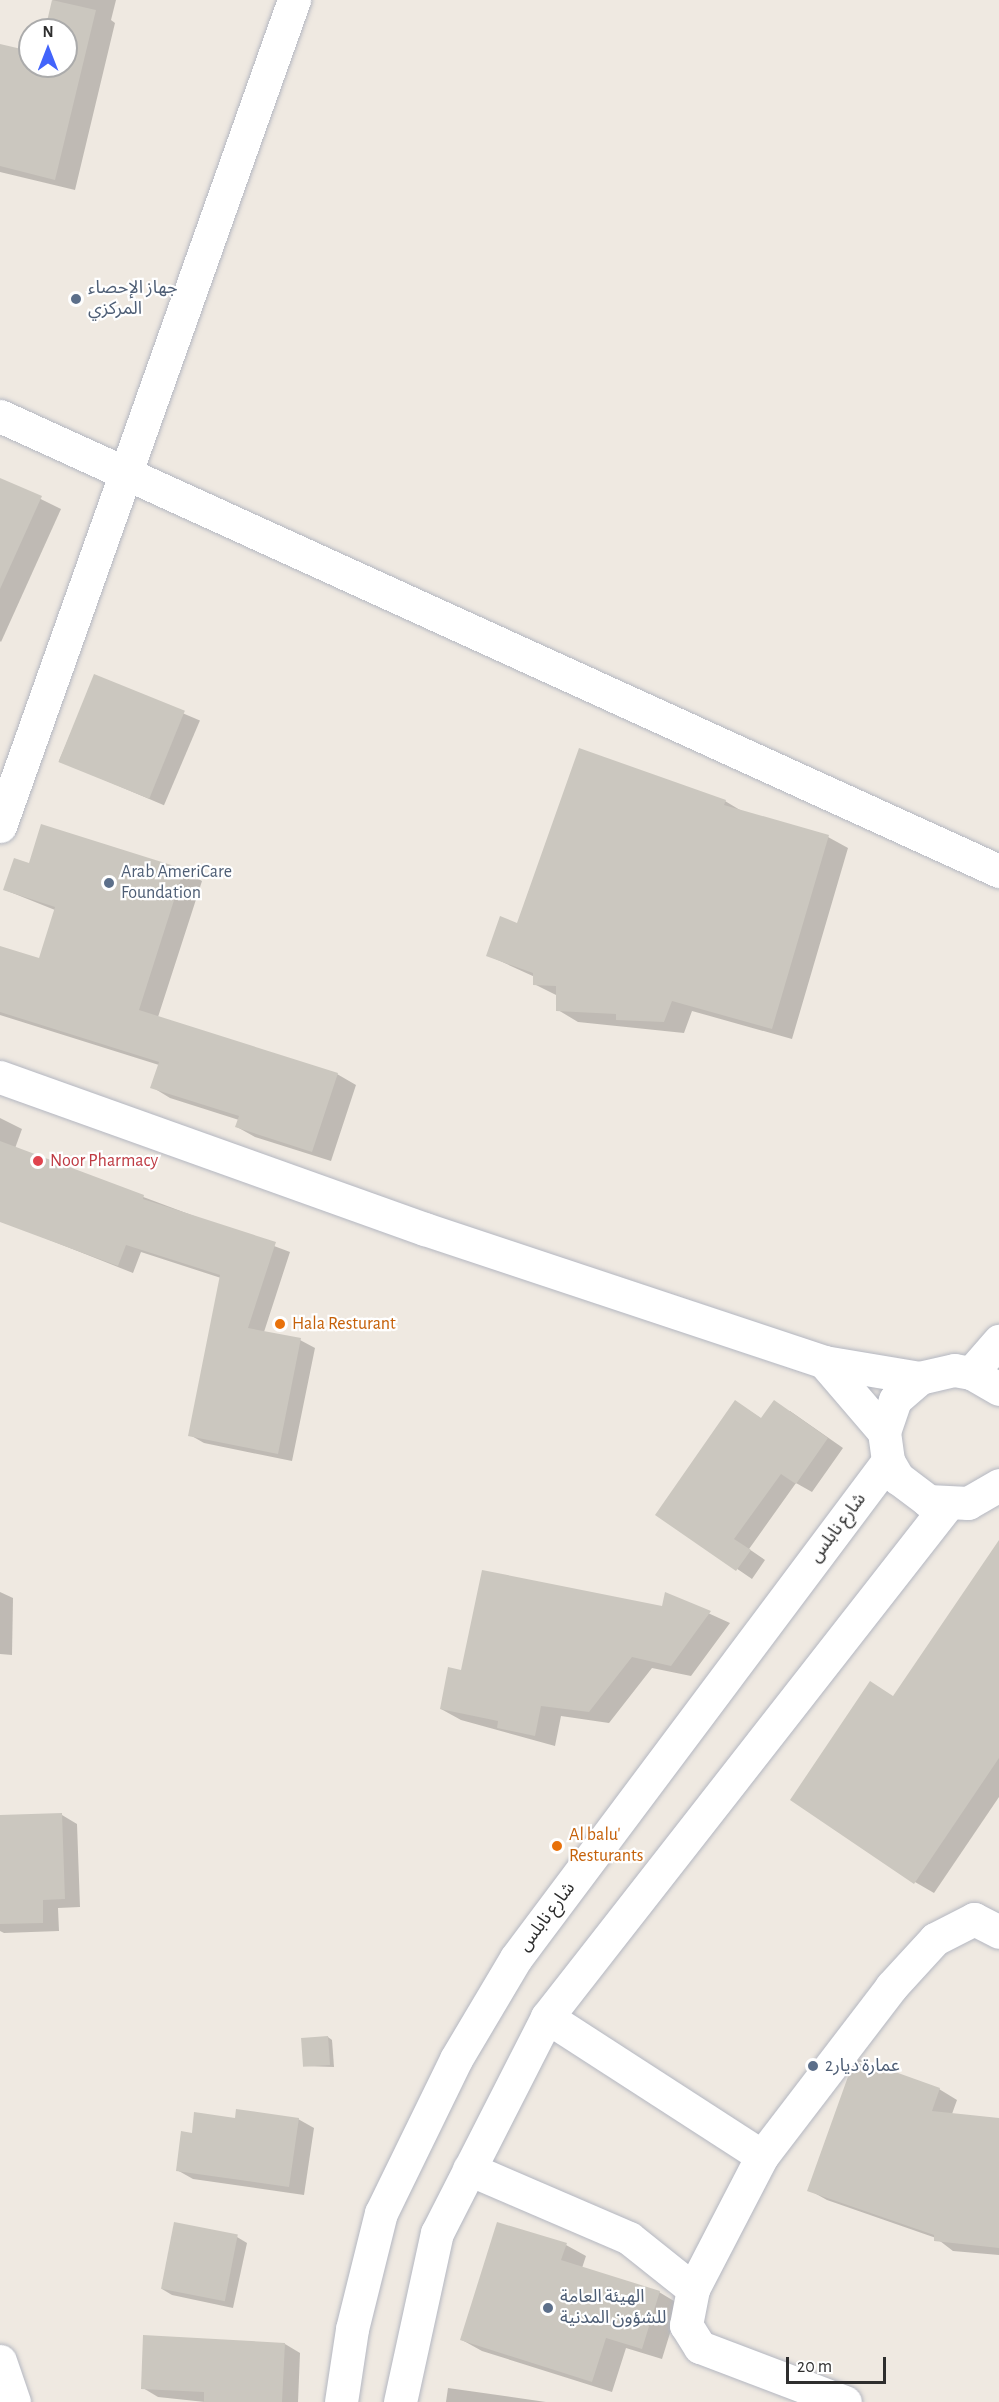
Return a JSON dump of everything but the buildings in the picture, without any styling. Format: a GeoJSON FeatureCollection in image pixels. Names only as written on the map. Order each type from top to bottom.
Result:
{"type":"FeatureCollection","features":[{"type":"Feature","properties":{"kind":"street"},"geometry":{"type":"LineString","coordinates":[[0,826],[294,0]]}},
{"type":"Feature","properties":{"kind":"street"},"geometry":{"type":"LineString","coordinates":[[0,416],[999,871]]}},
{"type":"Feature","properties":{"kind":"street"},"geometry":{"type":"LineString","coordinates":[[0,1077],[425,1229],[824,1362],[920,1378],[936,1371],[971,1373],[999,1389]]}},
{"type":"Feature","properties":{"kind":"street"},"geometry":{"type":"LineString","coordinates":[[971,1373],[999,1341]]}},
{"type":"Feature","properties":{"kind":"street"},"geometry":{"type":"LineString","coordinates":[[824,1362],[886,1447],[911,1491],[947,1505],[968,1503],[999,1485]]}},
{"type":"Feature","properties":{"kind":"street","name":"شارع نابلس"},"geometry":{"type":"LineString","coordinates":[[341,2402],[352,2329],[381,2213],[456,2059],[516,1958],[886,1447],[895,1400],[920,1378]]}},
{"type":"Feature","properties":{"kind":"street"},"geometry":{"type":"LineString","coordinates":[[400,2402],[437,2233],[547,2017],[947,1505]]}},
{"type":"Feature","properties":{"kind":"street"},"geometry":{"type":"LineString","coordinates":[[844,2402],[700,2347],[686,2325],[693,2289],[762,2156],[891,1987],[935,1939],[974,1919],[999,1932]]}},
{"type":"Feature","properties":{"kind":"street"},"geometry":{"type":"LineString","coordinates":[[547,2017],[762,2156]]}},
{"type":"Feature","properties":{"kind":"street"},"geometry":{"type":"LineString","coordinates":[[469,2169],[629,2238],[693,2289]]}},
{"type":"Feature","properties":{"kind":"street"},"geometry":{"type":"LineString","coordinates":[[0,2361],[14,2402]]}},
{"type":"Feature","properties":{"kind":"place","name":"جهاز الإحصاء المركزي"},"geometry":{"type":"Point","coordinates":[76,299]}},
{"type":"Feature","properties":{"kind":"place","name":"Arab AmeriCare Foundation"},"geometry":{"type":"Point","coordinates":[109,883]}},
{"type":"Feature","properties":{"kind":"place","name":"Noor Pharmacy"},"geometry":{"type":"Point","coordinates":[38,1161]}},
{"type":"Feature","properties":{"kind":"place","name":"Hala Resturant"},"geometry":{"type":"Point","coordinates":[280,1324]}},
{"type":"Feature","properties":{"kind":"place","name":"Al balu' Resturants"},"geometry":{"type":"Point","coordinates":[557,1846]}},
{"type":"Feature","properties":{"kind":"place","name":"عمارة ديار2"},"geometry":{"type":"Point","coordinates":[813,2066]}},
{"type":"Feature","properties":{"kind":"place","name":"الهيئة العامة للشؤون المدنية"},"geometry":{"type":"Point","coordinates":[548,2308]}}]}
